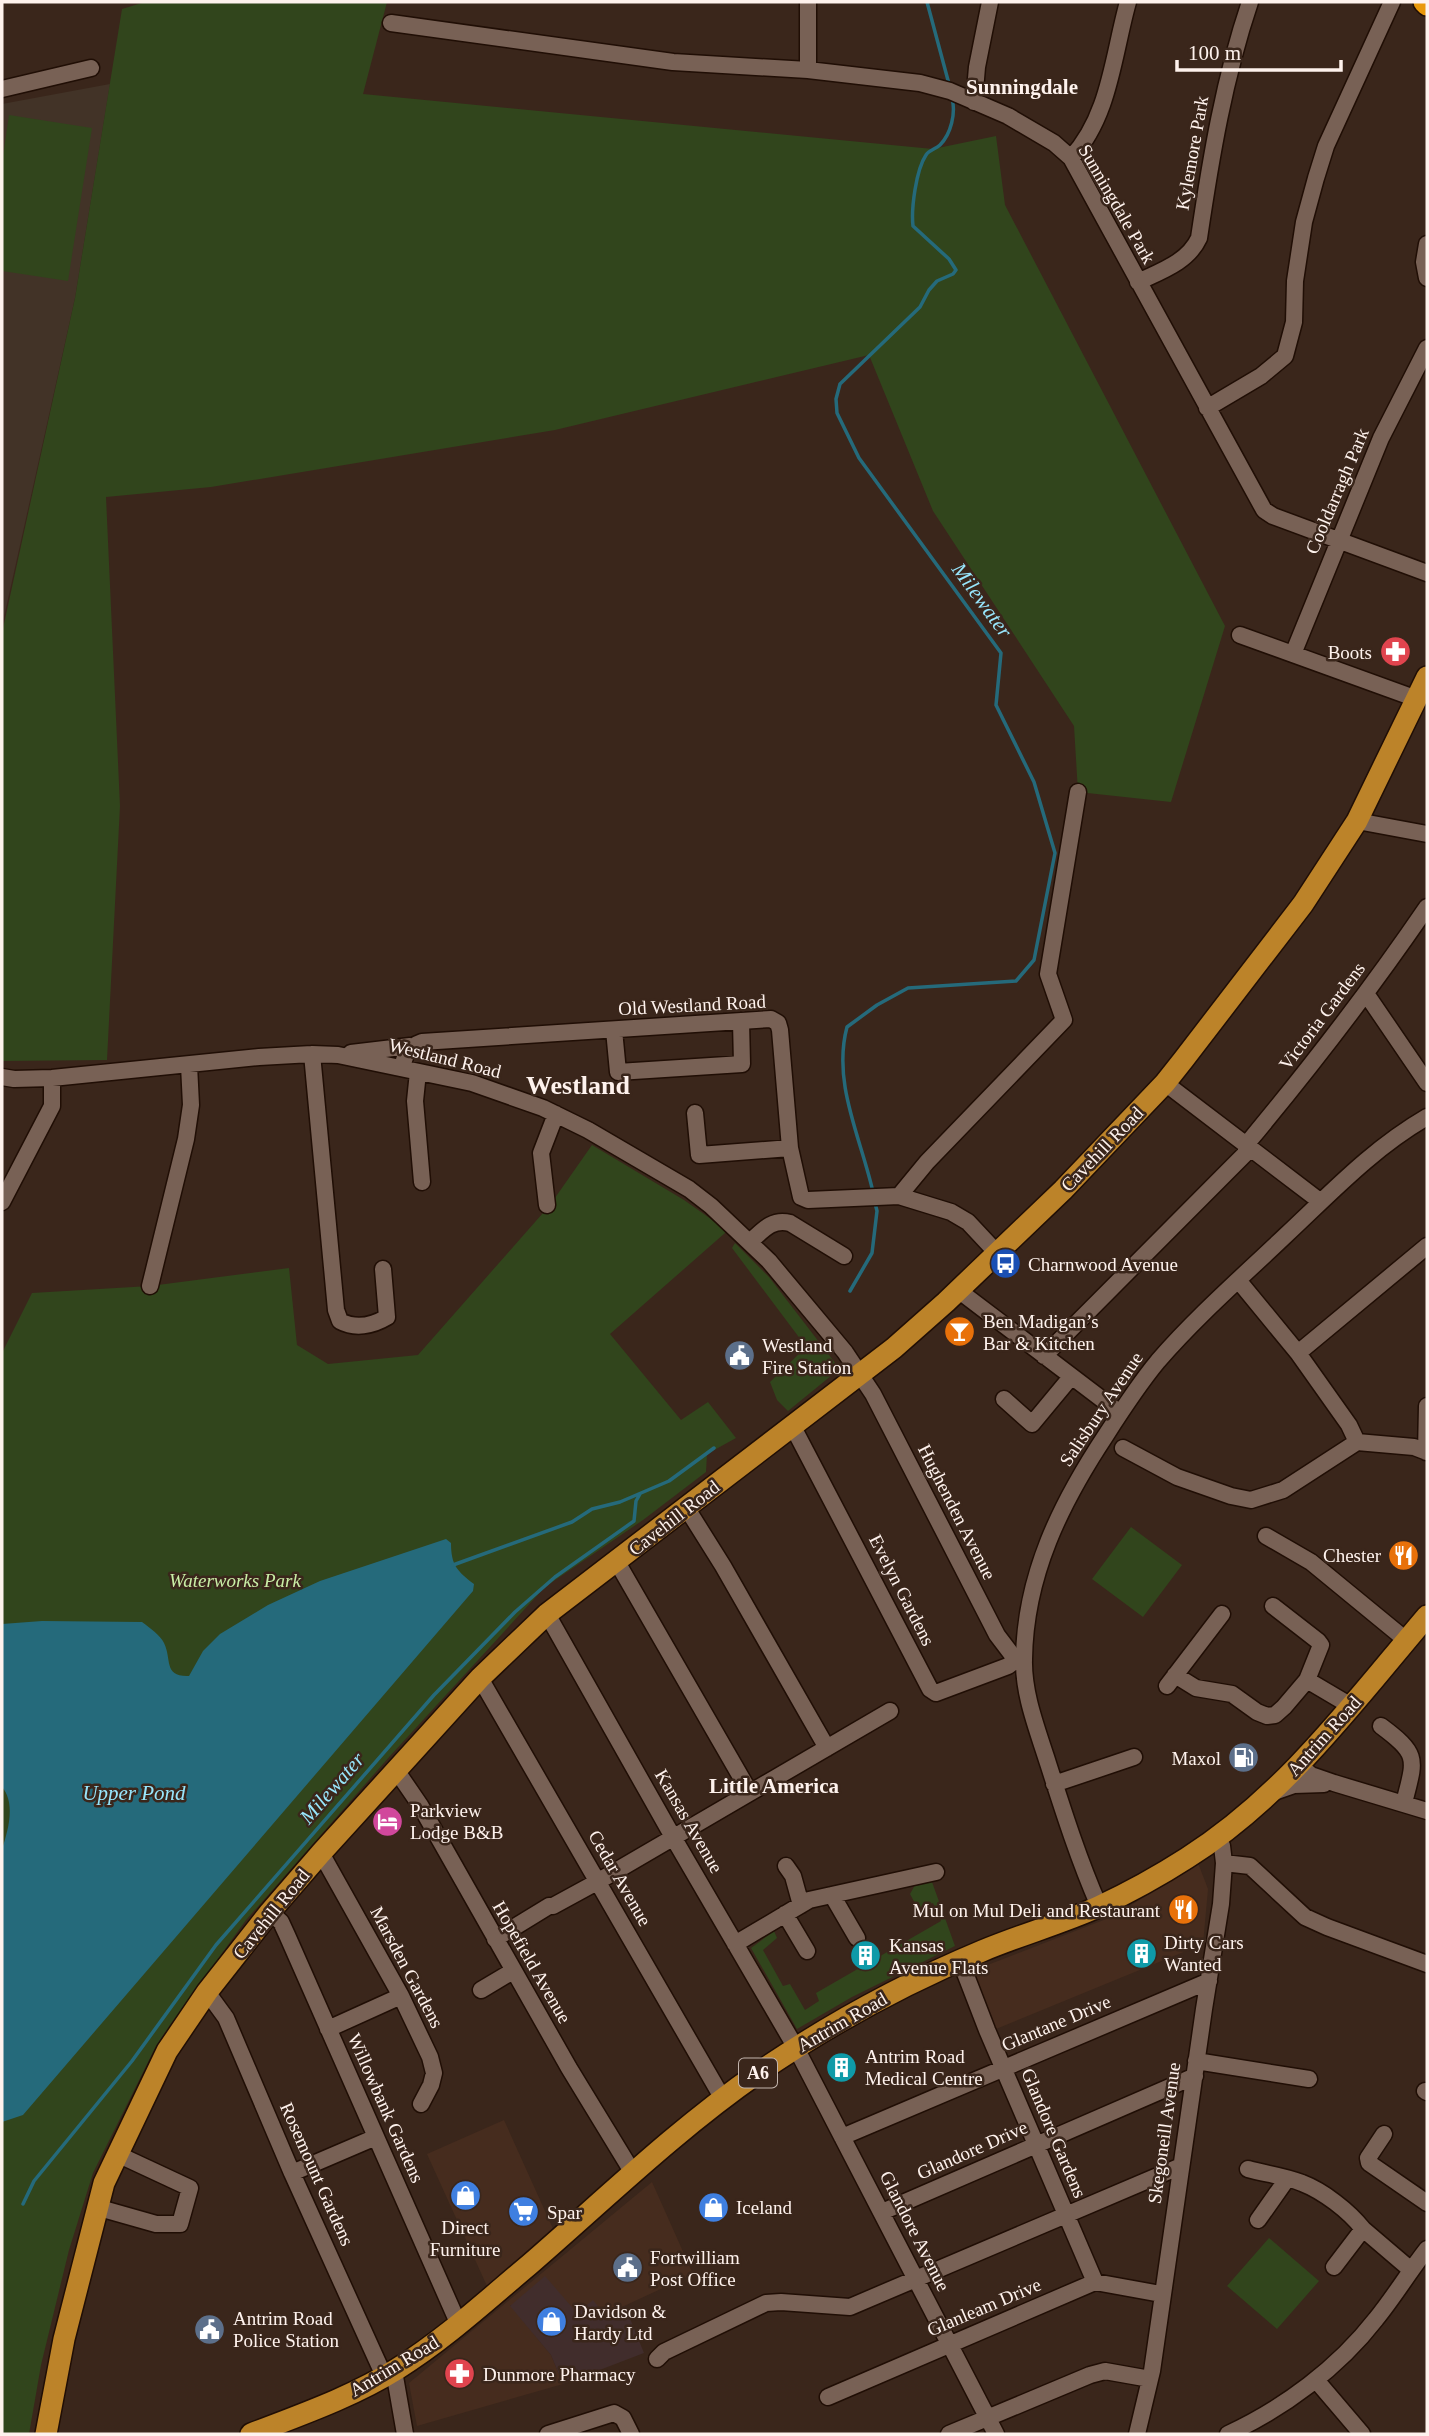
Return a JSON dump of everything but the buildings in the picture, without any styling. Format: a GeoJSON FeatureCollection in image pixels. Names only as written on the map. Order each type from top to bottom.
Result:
{"type":"FeatureCollection","features":[{"type":"Feature","properties":{"kind":"main road","name":"Cavehill Road"},"geometry":{"type":"LineString","coordinates":[[46,2434],[64,2339],[104,2183],[167,2051],[207,1992],[321,1853],[480,1678],[547,1615],[894,1348],[1063,1190],[1165,1083],[1303,904],[1357,821],[1427,677]]}},
{"type":"Feature","properties":{"kind":"main road","name":"Antrim Road"},"geometry":{"type":"LineString","coordinates":[[251,2434],[316,2409],[389,2374],[459,2325],[723,2099],[796,2048],[865,2007],[960,1960],[1100,1906],[1155,1877],[1217,1838],[1300,1766],[1427,1616]]}},
{"type":"Feature","properties":{"kind":"street"},"geometry":{"type":"LineString","coordinates":[[808,2],[808,70]]}},
{"type":"Feature","properties":{"kind":"street"},"geometry":{"type":"LineString","coordinates":[[974,102],[977,67],[990,2]]}},
{"type":"Feature","properties":{"kind":"street"},"geometry":{"type":"LineString","coordinates":[[1071,158],[1088,137],[1102,109],[1128,2]]}},
{"type":"Feature","properties":{"kind":"street","name":"Kylemore Park"},"geometry":{"type":"LineString","coordinates":[[1138,282],[1177,263],[1193,251],[1199,238],[1220,105],[1250,2]]}},
{"type":"Feature","properties":{"kind":"street"},"geometry":{"type":"LineString","coordinates":[[1207,408],[1261,376],[1285,356],[1294,322],[1295,281],[1304,222],[1316,178],[1326,146],[1392,2]]}},
{"type":"Feature","properties":{"kind":"street","name":"Sunningdale Park"},"geometry":{"type":"LineString","coordinates":[[391,23],[673,62],[808,70],[920,83],[954,93],[1037,131],[1071,158],[1264,510],[1273,516],[1427,573]]}},
{"type":"Feature","properties":{"kind":"street"},"geometry":{"type":"LineString","coordinates":[[2,89],[91,68]]}},
{"type":"Feature","properties":{"kind":"street"},"geometry":{"type":"LineString","coordinates":[[1427,244],[1424,261],[1427,278]]}},
{"type":"Feature","properties":{"kind":"street","name":"Cooldarragh Park"},"geometry":{"type":"LineString","coordinates":[[1293,654],[1381,438],[1427,348]]}},
{"type":"Feature","properties":{"kind":"street"},"geometry":{"type":"LineString","coordinates":[[1240,635],[1417,699]]}},
{"type":"Feature","properties":{"kind":"street"},"geometry":{"type":"LineString","coordinates":[[899,1196],[927,1162],[1064,1020],[1048,974],[1078,792]]}},
{"type":"Feature","properties":{"kind":"street"},"geometry":{"type":"LineString","coordinates":[[1357,821],[1427,834]]}},
{"type":"Feature","properties":{"kind":"street","name":"Victoria Gardens"},"geometry":{"type":"LineString","coordinates":[[1044,1356],[1245,1153],[1246,1146],[1367,995],[1427,907]]}},
{"type":"Feature","properties":{"kind":"street"},"geometry":{"type":"LineString","coordinates":[[1367,995],[1427,1083]]}},
{"type":"Feature","properties":{"kind":"street","name":"Old Westland Road"},"geometry":{"type":"LineString","coordinates":[[338,1055],[454,1039],[771,1019],[778,1023],[790,1149],[801,1196],[808,1200],[899,1196],[959,1217],[982,1234],[998,1253]]}},
{"type":"Feature","properties":{"kind":"street"},"geometry":{"type":"LineString","coordinates":[[614,1030],[618,1072],[720,1066],[743,1064],[741,1021]]}},
{"type":"Feature","properties":{"kind":"street"},"geometry":{"type":"LineString","coordinates":[[410,1046],[404,1056],[410,1070],[415,1101],[422,1182]]}},
{"type":"Feature","properties":{"kind":"street"},"geometry":{"type":"LineString","coordinates":[[312,1054],[336,1310],[340,1321],[350,1326],[377,1323],[387,1317],[383,1269]]}},
{"type":"Feature","properties":{"kind":"street","name":"Westland Road"},"geometry":{"type":"LineString","coordinates":[[2,1077],[52,1078],[312,1054],[338,1055],[472,1083],[556,1114],[589,1130],[689,1189],[750,1242],[776,1269],[845,1352],[859,1375]]}},
{"type":"Feature","properties":{"kind":"street"},"geometry":{"type":"LineString","coordinates":[[150,1286],[186,1139],[191,1105],[189,1065]]}},
{"type":"Feature","properties":{"kind":"street"},"geometry":{"type":"LineString","coordinates":[[2,1202],[52,1106],[52,1078]]}},
{"type":"Feature","properties":{"kind":"street"},"geometry":{"type":"LineString","coordinates":[[1165,1083],[1321,1202]]}},
{"type":"Feature","properties":{"kind":"street"},"geometry":{"type":"LineString","coordinates":[[695,1113],[699,1155],[790,1149]]}},
{"type":"Feature","properties":{"kind":"street"},"geometry":{"type":"LineString","coordinates":[[547,1205],[541,1153],[556,1114]]}},
{"type":"Feature","properties":{"kind":"street","name":"Salisbury Avenue"},"geometry":{"type":"LineString","coordinates":[[1100,1906],[1083,1867],[1054,1784],[1020,1661],[1030,1600],[1053,1526],[1091,1455],[1157,1363],[1238,1280],[1379,1147],[1427,1117]]}},
{"type":"Feature","properties":{"kind":"street"},"geometry":{"type":"LineString","coordinates":[[750,1242],[780,1220],[790,1223],[844,1256]]}},
{"type":"Feature","properties":{"kind":"street"},"geometry":{"type":"LineString","coordinates":[[1298,1353],[1427,1246]]}},
{"type":"Feature","properties":{"kind":"street"},"geometry":{"type":"LineString","coordinates":[[1238,1280],[1298,1353],[1349,1425],[1357,1442]]}},
{"type":"Feature","properties":{"kind":"street"},"geometry":{"type":"LineString","coordinates":[[958,1290],[1120,1413]]}},
{"type":"Feature","properties":{"kind":"street","name":"Hughenden Avenue"},"geometry":{"type":"LineString","coordinates":[[859,1375],[873,1394],[998,1635],[1020,1661]]}},
{"type":"Feature","properties":{"kind":"street"},"geometry":{"type":"LineString","coordinates":[[1004,1399],[1032,1424],[1071,1377]]}},
{"type":"Feature","properties":{"kind":"street"},"geometry":{"type":"LineString","coordinates":[[1123,1448],[1177,1477],[1231,1496],[1251,1500],[1283,1490],[1357,1442],[1414,1447],[1427,1452],[1427,1406]]}},
{"type":"Feature","properties":{"kind":"street","name":"Evelyn Gardens"},"geometry":{"type":"LineString","coordinates":[[793,1427],[930,1689],[936,1693],[952,1689],[1020,1661]]}},
{"type":"Feature","properties":{"kind":"street"},"geometry":{"type":"LineString","coordinates":[[686,1507],[723,1566],[827,1748]]}},
{"type":"Feature","properties":{"kind":"street"},"geometry":{"type":"LineString","coordinates":[[1266,1536],[1311,1562],[1406,1640]]}},
{"type":"Feature","properties":{"kind":"street"},"geometry":{"type":"LineString","coordinates":[[617,1562],[749,1791]]}},
{"type":"Feature","properties":{"kind":"street"},"geometry":{"type":"LineString","coordinates":[[1222,1614],[1171,1680],[1196,1689],[1232,1694],[1256,1712],[1267,1716],[1275,1715],[1307,1679],[1321,1645],[1273,1606]]}},
{"type":"Feature","properties":{"kind":"street","name":"Kansas Avenue"},"geometry":{"type":"LineString","coordinates":[[547,1615],[796,2048]]}},
{"type":"Feature","properties":{"kind":"street","name":"Cedar Avenue"},"geometry":{"type":"LineString","coordinates":[[480,1678],[723,2099]]}},
{"type":"Feature","properties":{"kind":"street"},"geometry":{"type":"LineString","coordinates":[[1307,1679],[1351,1706]]}},
{"type":"Feature","properties":{"kind":"street"},"geometry":{"type":"LineString","coordinates":[[495,1939],[890,1711]]}},
{"type":"Feature","properties":{"kind":"street"},"geometry":{"type":"LineString","coordinates":[[1381,1726],[1402,1741],[1412,1758],[1412,1771],[1404,1803]]}},
{"type":"Feature","properties":{"kind":"street"},"geometry":{"type":"LineString","coordinates":[[1054,1784],[1134,1757]]}},
{"type":"Feature","properties":{"kind":"street"},"geometry":{"type":"LineString","coordinates":[[1300,1766],[1311,1775],[1427,1811]]}},
{"type":"Feature","properties":{"kind":"street","name":"Hopefield Avenue"},"geometry":{"type":"LineString","coordinates":[[396,1770],[420,1805],[569,2068],[634,2173]]}},
{"type":"Feature","properties":{"kind":"street"},"geometry":{"type":"LineString","coordinates":[[1269,1794],[1294,1785],[1334,1783]]}},
{"type":"Feature","properties":{"kind":"street","name":"Skegoneill Avenue"},"geometry":{"type":"LineString","coordinates":[[1137,2434],[1150,2379],[1222,1904],[1224,1863],[1222,1846],[1217,1838]]}},
{"type":"Feature","properties":{"kind":"street","name":"Marsden Gardens"},"geometry":{"type":"LineString","coordinates":[[321,1853],[401,1996],[430,2057],[434,2073],[421,2104]]}},
{"type":"Feature","properties":{"kind":"street"},"geometry":{"type":"LineString","coordinates":[[1224,1863],[1250,1866],[1305,1917],[1427,1964]]}},
{"type":"Feature","properties":{"kind":"street"},"geometry":{"type":"LineString","coordinates":[[786,1866],[793,1875],[801,1905]]}},
{"type":"Feature","properties":{"kind":"street"},"geometry":{"type":"LineString","coordinates":[[735,1944],[809,1900],[936,1872]]}},
{"type":"Feature","properties":{"kind":"street"},"geometry":{"type":"LineString","coordinates":[[832,1895],[857,1938]]}},
{"type":"Feature","properties":{"kind":"street","name":"Willowbank Gardens"},"geometry":{"type":"LineString","coordinates":[[270,1912],[281,1922],[459,2325]]}},
{"type":"Feature","properties":{"kind":"street"},"geometry":{"type":"LineString","coordinates":[[785,1914],[807,1951]]}},
{"type":"Feature","properties":{"kind":"street","name":"Glandore Gardens"},"geometry":{"type":"LineString","coordinates":[[960,1960],[1003,2068],[1095,2282]]}},
{"type":"Feature","properties":{"kind":"street"},"geometry":{"type":"LineString","coordinates":[[481,1990],[513,1971]]}},
{"type":"Feature","properties":{"kind":"street","name":"Glantane Drive"},"geometry":{"type":"LineString","coordinates":[[842,2137],[1209,1981]]}},
{"type":"Feature","properties":{"kind":"street","name":"Rosemount Gardens"},"geometry":{"type":"LineString","coordinates":[[207,1992],[226,2018],[292,2173],[389,2374],[405,2434]]}},
{"type":"Feature","properties":{"kind":"street"},"geometry":{"type":"LineString","coordinates":[[328,2029],[401,1996]]}},
{"type":"Feature","properties":{"kind":"street","name":"Glandore Avenue"},"geometry":{"type":"LineString","coordinates":[[796,2048],[996,2434]]}},
{"type":"Feature","properties":{"kind":"street"},"geometry":{"type":"LineString","coordinates":[[1196,2068],[1308,2079]]}},
{"type":"Feature","properties":{"kind":"street","name":"Glandore Drive"},"geometry":{"type":"LineString","coordinates":[[882,2212],[1036,2144],[1196,2068]]}},
{"type":"Feature","properties":{"kind":"street"},"geometry":{"type":"LineString","coordinates":[[1384,2134],[1368,2158],[1369,2162],[1427,2203]]}},
{"type":"Feature","properties":{"kind":"street"},"geometry":{"type":"LineString","coordinates":[[292,2173],[376,2137]]}},
{"type":"Feature","properties":{"kind":"street"},"geometry":{"type":"LineString","coordinates":[[96,2207],[156,2224],[180,2224],[190,2188],[117,2154]]}},
{"type":"Feature","properties":{"kind":"street"},"geometry":{"type":"LineString","coordinates":[[657,2359],[664,2352],[766,2304],[780,2302],[850,2306],[1181,2166]]}},
{"type":"Feature","properties":{"kind":"street"},"geometry":{"type":"LineString","coordinates":[[1248,2169],[1302,2183],[1321,2193],[1357,2221],[1411,2270]]}},
{"type":"Feature","properties":{"kind":"street"},"geometry":{"type":"LineString","coordinates":[[1258,2220],[1287,2179]]}},
{"type":"Feature","properties":{"kind":"street"},"geometry":{"type":"LineString","coordinates":[[1334,2267],[1363,2229]]}},
{"type":"Feature","properties":{"kind":"street"},"geometry":{"type":"LineString","coordinates":[[1232,2433],[1316,2380],[1376,2320],[1427,2249]]}},
{"type":"Feature","properties":{"kind":"street"},"geometry":{"type":"LineString","coordinates":[[1095,2282],[1161,2294]]}},
{"type":"Feature","properties":{"kind":"street","name":"Glanleam Drive"},"geometry":{"type":"LineString","coordinates":[[828,2397],[1095,2282]]}},
{"type":"Feature","properties":{"kind":"street"},"geometry":{"type":"LineString","coordinates":[[949,2434],[1105,2371],[1150,2379]]}},
{"type":"Feature","properties":{"kind":"street"},"geometry":{"type":"LineString","coordinates":[[1316,2380],[1362,2434]]}},
{"type":"Feature","properties":{"kind":"street"},"geometry":{"type":"LineString","coordinates":[[548,2434],[614,2413],[624,2418],[631,2434]]}},
{"type":"Feature","properties":{"kind":"shaded area"},"geometry":{"type":"Polygon","coordinates":[[[110,84],[75,298],[2,626],[2,104],[110,84]]]}},
{"type":"Feature","properties":{"kind":"shaded area"},"geometry":{"type":"Polygon","coordinates":[[[1198,1863],[1208,1889],[1203,1944],[996,2029],[972,1971],[1114,1916],[1198,1863]]]}},
{"type":"Feature","properties":{"kind":"shaded area"},"geometry":{"type":"Polygon","coordinates":[[[504,2120],[554,2231],[487,2286],[427,2154],[504,2120]]]}},
{"type":"Feature","properties":{"kind":"shaded area"},"geometry":{"type":"Polygon","coordinates":[[[652,2182],[693,2274],[609,2313],[601,2310],[577,2314],[510,2305],[551,2355],[563,2384],[417,2426],[409,2383],[652,2182]]]}},
{"type":"Feature","properties":{"kind":"shaded area"},"geometry":{"type":"Polygon","coordinates":[[[545,2276],[577,2313],[593,2300],[601,2310],[609,2313],[625,2306],[644,2353],[563,2384],[551,2355],[510,2306],[545,2276]]]}},
{"type":"Feature","properties":{"kind":"green space"},"geometry":{"type":"Polygon","coordinates":[[[145,2],[387,2],[363,94],[933,149],[996,136],[1005,205],[1225,626],[1171,802],[1078,792],[1074,726],[933,511],[869,355],[555,430],[211,487],[106,497],[120,806],[107,1060],[2,1061],[2,633],[75,298],[122,9],[145,2]]]}},
{"type":"Feature","properties":{"kind":"green space"},"geometry":{"type":"Polygon","coordinates":[[[9,115],[92,128],[68,281],[2,271],[2,163],[9,115]]]}},
{"type":"Feature","properties":{"kind":"green space","name":"Waterworks Park"},"geometry":{"type":"Polygon","coordinates":[[[592,1145],[684,1200],[725,1229],[725,1233],[610,1334],[681,1420],[708,1402],[736,1438],[707,1454],[706,1472],[643,1520],[545,1587],[390,1756],[246,1920],[156,2046],[93,2173],[69,2250],[41,2365],[29,2434],[2,2434],[2,1353],[32,1293],[150,1286],[289,1268],[297,1345],[328,1364],[418,1355],[550,1205],[592,1145]]]}},
{"type":"Feature","properties":{"kind":"green space"},"geometry":{"type":"Polygon","coordinates":[[[735,1243],[769,1277],[836,1364],[837,1371],[788,1411],[777,1400],[770,1382],[803,1350],[801,1340],[732,1248],[735,1243]]]}},
{"type":"Feature","properties":{"kind":"green space"},"geometry":{"type":"Polygon","coordinates":[[[1131,1527],[1182,1565],[1143,1617],[1092,1579],[1131,1527]]]}},
{"type":"Feature","properties":{"kind":"green space"},"geometry":{"type":"Polygon","coordinates":[[[932,1882],[955,1946],[852,1997],[797,2029],[751,1948],[774,1931],[777,1938],[763,1950],[783,1986],[790,1984],[805,2010],[819,2001],[816,1993],[941,1921],[933,1903],[918,1909],[910,1894],[915,1885],[932,1882]]]}},
{"type":"Feature","properties":{"kind":"green space"},"geometry":{"type":"Polygon","coordinates":[[[1269,2238],[1319,2281],[1277,2329],[1227,2286],[1269,2238]]]}},
{"type":"Feature","properties":{"kind":"water","name":"Upper Pond"},"geometry":{"type":"Polygon","coordinates":[[[446,1539],[451,1543],[456,1567],[474,1584],[473,1591],[23,2115],[2,2122],[2,1849],[10,1809],[2,1787],[2,1624],[42,1621],[142,1622],[162,1640],[175,1674],[189,1676],[203,1651],[220,1634],[268,1605],[320,1581],[446,1539]]]}},
{"type":"Feature","properties":{"kind":"waterway","name":"Milewater"},"geometry":{"type":"LineString","coordinates":[[927,2],[949,84]]}},
{"type":"Feature","properties":{"kind":"waterway","name":"Milewater"},"geometry":{"type":"LineString","coordinates":[[873,1192],[845,1090],[843,1048],[847,1027],[877,1005],[908,988],[1016,981],[1034,960],[1055,853],[1034,782],[996,705],[1001,653],[859,458],[837,413],[836,399],[840,384],[920,307],[937,281],[956,270],[949,259],[913,226],[919,170],[927,153],[940,145],[950,129],[953,117],[952,98]]}},
{"type":"Feature","properties":{"kind":"waterway","name":"Milewater"},"geometry":{"type":"LineString","coordinates":[[850,1291],[872,1253],[877,1211],[875,1203]]}},
{"type":"Feature","properties":{"kind":"waterway"},"geometry":{"type":"LineString","coordinates":[[453,1565],[572,1522],[592,1509],[620,1502],[669,1481],[714,1448]]}},
{"type":"Feature","properties":{"kind":"waterway","name":"Milewater"},"geometry":{"type":"LineString","coordinates":[[23,2204],[34,2181],[132,2061],[216,1945],[434,1695],[515,1612],[555,1577],[634,1521],[636,1501],[640,1494]]}},
{"type":"Feature","properties":{"kind":"place","name":"Boots"},"geometry":{"type":"Point","coordinates":[1395,652]}},
{"type":"Feature","properties":{"kind":"place","name":"Charnwood Avenue"},"geometry":{"type":"Point","coordinates":[1005,1264]}},
{"type":"Feature","properties":{"kind":"place","name":"Ben Madigan’s Bar & Kitchen"},"geometry":{"type":"Point","coordinates":[960,1332]}},
{"type":"Feature","properties":{"kind":"place","name":"Westland Fire Station"},"geometry":{"type":"Point","coordinates":[739,1356]}},
{"type":"Feature","properties":{"kind":"place","name":"Chester"},"geometry":{"type":"Point","coordinates":[1404,1555]}},
{"type":"Feature","properties":{"kind":"place","name":"Maxol"},"geometry":{"type":"Point","coordinates":[1244,1758]}},
{"type":"Feature","properties":{"kind":"place","name":"Parkview Lodge B&B"},"geometry":{"type":"Point","coordinates":[387,1821]}},
{"type":"Feature","properties":{"kind":"place","name":"Mul on Mul Deli and Restaurant"},"geometry":{"type":"Point","coordinates":[1183,1910]}},
{"type":"Feature","properties":{"kind":"place","name":"Dirty Cars Wanted"},"geometry":{"type":"Point","coordinates":[1141,1953]}},
{"type":"Feature","properties":{"kind":"place","name":"Kansas Avenue Flats"},"geometry":{"type":"Point","coordinates":[866,1956]}},
{"type":"Feature","properties":{"kind":"place","name":"Antrim Road Medical Centre"},"geometry":{"type":"Point","coordinates":[842,2067]}},
{"type":"Feature","properties":{"kind":"place","name":"Direct Furniture"},"geometry":{"type":"Point","coordinates":[465,2196]}},
{"type":"Feature","properties":{"kind":"place","name":"Iceland"},"geometry":{"type":"Point","coordinates":[713,2207]}},
{"type":"Feature","properties":{"kind":"place","name":"Spar"},"geometry":{"type":"Point","coordinates":[524,2212]}},
{"type":"Feature","properties":{"kind":"place","name":"Fortwilliam Post Office"},"geometry":{"type":"Point","coordinates":[627,2268]}},
{"type":"Feature","properties":{"kind":"place","name":"Davidson & Hardy Ltd"},"geometry":{"type":"Point","coordinates":[551,2322]}},
{"type":"Feature","properties":{"kind":"place","name":"Antrim Road Police Station"},"geometry":{"type":"Point","coordinates":[210,2329]}},
{"type":"Feature","properties":{"kind":"place","name":"Dunmore Pharmacy"},"geometry":{"type":"Point","coordinates":[460,2374]}},
{"type":"Feature","properties":{"kind":"district","name":"Sunningdale"},"geometry":{"type":"Point","coordinates":[1022,87]}},
{"type":"Feature","properties":{"kind":"district","name":"Westland"},"geometry":{"type":"Point","coordinates":[578,1085]}},
{"type":"Feature","properties":{"kind":"district","name":"Little America"},"geometry":{"type":"Point","coordinates":[774,1786]}}]}
